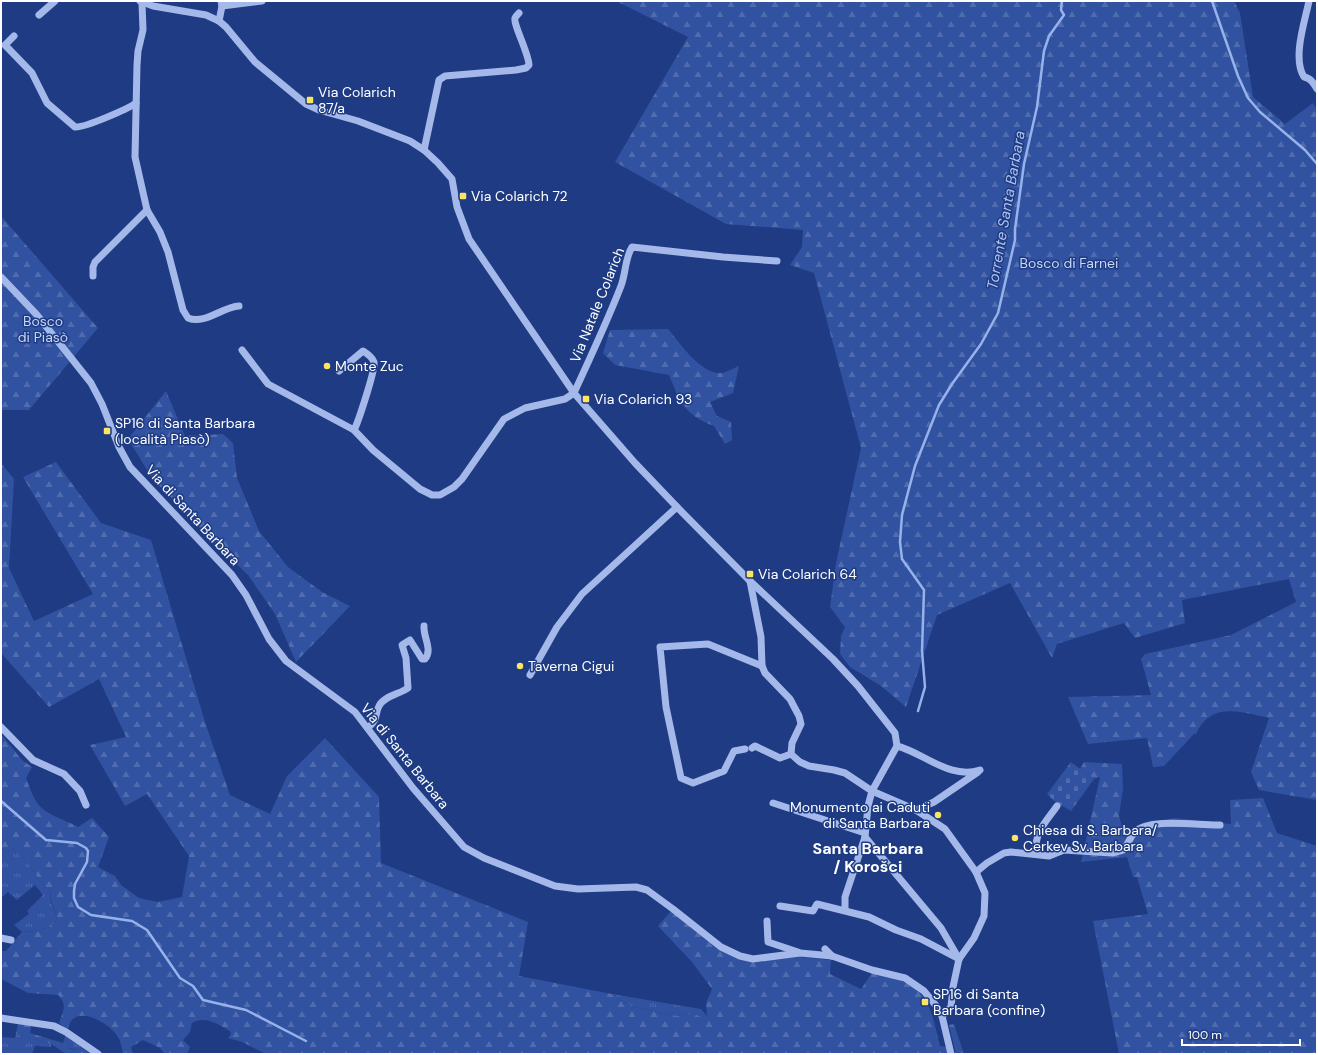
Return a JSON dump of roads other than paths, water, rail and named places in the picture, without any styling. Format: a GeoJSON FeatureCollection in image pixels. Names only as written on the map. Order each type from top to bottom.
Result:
{"type":"FeatureCollection","features":[{"type":"Feature","properties":{"kind":"street"},"geometry":{"type":"LineString","coordinates":[[39,15],[55,1]]}},
{"type":"Feature","properties":{"kind":"street"},"geometry":{"type":"LineString","coordinates":[[219,21],[222,4],[262,1]]}},
{"type":"Feature","properties":{"kind":"street"},"geometry":{"type":"LineString","coordinates":[[1309,1],[1301,36],[1300,67],[1304,77],[1313,82],[1317,90]]}},
{"type":"Feature","properties":{"kind":"street","name":"Via Natale Colarich"},"geometry":{"type":"LineString","coordinates":[[239,306],[232,306],[202,319],[193,320],[188,318],[183,310],[174,273],[160,232],[146,210],[135,157],[138,50],[144,30],[141,2],[198,13],[219,21],[226,27],[255,62],[306,104],[319,110],[358,121],[410,141],[424,150],[452,179],[457,207],[469,239],[574,393],[634,463],[750,581],[833,659],[858,686],[895,733],[897,746]]}},
{"type":"Feature","properties":{"kind":"street"},"geometry":{"type":"LineString","coordinates":[[424,150],[439,80],[445,76],[516,70],[526,68],[529,65],[522,40],[515,23],[515,18],[519,13]]}},
{"type":"Feature","properties":{"kind":"street"},"geometry":{"type":"LineString","coordinates":[[14,36],[5,46],[32,72],[47,103],[75,127],[81,128],[127,109],[136,103]]}},
{"type":"Feature","properties":{"kind":"street"},"geometry":{"type":"LineString","coordinates":[[93,276],[93,267],[95,262],[146,210]]}},
{"type":"Feature","properties":{"kind":"street","name":"Via Natale Colarich"},"geometry":{"type":"LineString","coordinates":[[574,393],[607,322],[622,284],[629,252],[632,247],[723,257],[777,261]]}},
{"type":"Feature","properties":{"kind":"street","name":"Via di Santa Barbara"},"geometry":{"type":"LineString","coordinates":[[1,277],[37,315],[91,384],[102,404],[119,447],[130,467],[239,584],[276,649],[286,661],[355,712],[434,814],[464,847],[515,872],[555,886],[578,889],[636,887],[647,890],[721,947],[740,956],[753,959],[800,953]]}},
{"type":"Feature","properties":{"kind":"street"},"geometry":{"type":"LineString","coordinates":[[242,350],[268,384],[354,430],[378,454],[420,489],[432,495],[440,495],[454,487],[462,479],[504,419],[525,408],[565,399],[574,393]]}},
{"type":"Feature","properties":{"kind":"street"},"geometry":{"type":"LineString","coordinates":[[339,371],[363,351],[369,355],[374,362],[374,368],[367,388],[362,413],[354,430]]}},
{"type":"Feature","properties":{"kind":"street"},"geometry":{"type":"LineString","coordinates":[[530,675],[557,627],[582,594],[677,507]]}},
{"type":"Feature","properties":{"kind":"street"},"geometry":{"type":"LineString","coordinates":[[750,581],[761,636],[762,666],[765,673],[790,699],[799,716],[801,724],[792,743],[791,754]]}},
{"type":"Feature","properties":{"kind":"street"},"geometry":{"type":"LineString","coordinates":[[368,728],[374,722],[379,706],[384,701],[408,688],[406,658],[402,645],[410,640],[422,658],[425,659],[428,655],[429,651],[423,632],[424,626]]}},
{"type":"Feature","properties":{"kind":"street"},"geometry":{"type":"LineString","coordinates":[[762,666],[708,644],[660,647],[666,707],[681,778],[693,783],[724,771],[734,751],[755,746],[780,758],[791,754]]}},
{"type":"Feature","properties":{"kind":"street"},"geometry":{"type":"LineString","coordinates":[[1,727],[33,760],[64,774],[80,791],[86,805]]}},
{"type":"Feature","properties":{"kind":"street"},"geometry":{"type":"LineString","coordinates":[[845,910],[845,897],[865,835],[868,806],[872,791],[897,746],[949,769],[970,772],[980,770],[934,802],[916,810]]}},
{"type":"Feature","properties":{"kind":"street"},"geometry":{"type":"LineString","coordinates":[[791,754],[800,762],[809,766],[845,773],[872,791],[916,810],[945,830],[976,872],[985,893],[984,916],[974,938],[959,959],[953,987],[951,1006],[942,1016]]}},
{"type":"Feature","properties":{"kind":"street"},"geometry":{"type":"LineString","coordinates":[[773,803],[865,835],[942,928],[959,959]]}},
{"type":"Feature","properties":{"kind":"street"},"geometry":{"type":"LineString","coordinates":[[1036,853],[1035,843],[1037,834],[1057,806]]}},
{"type":"Feature","properties":{"kind":"street"},"geometry":{"type":"LineString","coordinates":[[976,872],[987,863],[1011,852],[1036,853],[1049,856],[1064,850],[1112,853],[1123,850],[1136,831],[1148,827],[1177,823],[1220,825]]}},
{"type":"Feature","properties":{"kind":"street"},"geometry":{"type":"LineString","coordinates":[[780,906],[813,911],[817,904],[869,917],[896,930],[921,939],[959,959]]}},
{"type":"Feature","properties":{"kind":"street"},"geometry":{"type":"LineString","coordinates":[[766,921],[768,942],[800,953],[832,956],[872,970],[905,978],[924,991],[933,1001],[942,1016],[951,1054]]}},
{"type":"Feature","properties":{"kind":"street"},"geometry":{"type":"LineString","coordinates":[[1,938],[10,940]]}},
{"type":"Feature","properties":{"kind":"street"},"geometry":{"type":"LineString","coordinates":[[825,949],[832,956]]}},
{"type":"Feature","properties":{"kind":"street"},"geometry":{"type":"LineString","coordinates":[[1,1018],[54,1026],[66,1032],[98,1054]]}},
{"type":"Feature","properties":{"kind":"waterway","name":"Torrente Santa Barbara"},"geometry":{"type":"LineString","coordinates":[[918,711],[925,687],[922,651],[924,590],[902,559],[900,542],[902,515],[915,466],[939,405],[952,384],[981,344],[998,313],[1015,240],[1015,229],[1024,164],[1037,107],[1044,51],[1049,36],[1064,15],[1061,10],[1062,1]]}},
{"type":"Feature","properties":{"kind":"waterway"},"geometry":{"type":"LineString","coordinates":[[1212,1],[1238,76],[1248,98],[1260,112],[1305,150],[1317,164]]}},
{"type":"Feature","properties":{"kind":"waterway"},"geometry":{"type":"LineString","coordinates":[[1,801],[46,840],[77,843],[86,848],[88,851],[87,862],[75,884],[74,891],[74,898],[78,907],[91,915],[132,921],[147,930],[180,978],[193,986],[203,1000],[246,1010],[306,1041]]}},
{"type":"Feature","properties":{"kind":"place","name":"Via Colarich 87/a"},"geometry":{"type":"Point","coordinates":[310,100]}},
{"type":"Feature","properties":{"kind":"place","name":"Via Colarich 72"},"geometry":{"type":"Point","coordinates":[463,196]}},
{"type":"Feature","properties":{"kind":"place","name":"Monte Zuc"},"geometry":{"type":"Point","coordinates":[327,366]}},
{"type":"Feature","properties":{"kind":"place","name":"Via Colarich 93"},"geometry":{"type":"Point","coordinates":[586,399]}},
{"type":"Feature","properties":{"kind":"place","name":"SP16 di Santa Barbara (località Piasò)"},"geometry":{"type":"Point","coordinates":[107,431]}},
{"type":"Feature","properties":{"kind":"place","name":"Via Colarich 64"},"geometry":{"type":"Point","coordinates":[750,574]}},
{"type":"Feature","properties":{"kind":"place","name":"Taverna Cigui"},"geometry":{"type":"Point","coordinates":[520,666]}},
{"type":"Feature","properties":{"kind":"place","name":"Monumento ai Caduti di Santa Barbara"},"geometry":{"type":"Point","coordinates":[938,815]}},
{"type":"Feature","properties":{"kind":"place","name":"Chiesa di S. Barbara/ Cerkev Sv. Barbara"},"geometry":{"type":"Point","coordinates":[1015,838]}},
{"type":"Feature","properties":{"kind":"place","name":"SP16 di Santa Barbara (confine)"},"geometry":{"type":"Point","coordinates":[925,1002]}},
{"type":"Feature","properties":{"kind":"district","name":"Santa Barbara / Korošci"},"geometry":{"type":"Point","coordinates":[868,857]}},
{"type":"Feature","properties":{"kind":"park label","name":"Bosco di Farnei"},"geometry":{"type":"Point","coordinates":[1069,263]}},
{"type":"Feature","properties":{"kind":"park label","name":"Bosco di Piasò"},"geometry":{"type":"Point","coordinates":[43,330]}}]}
